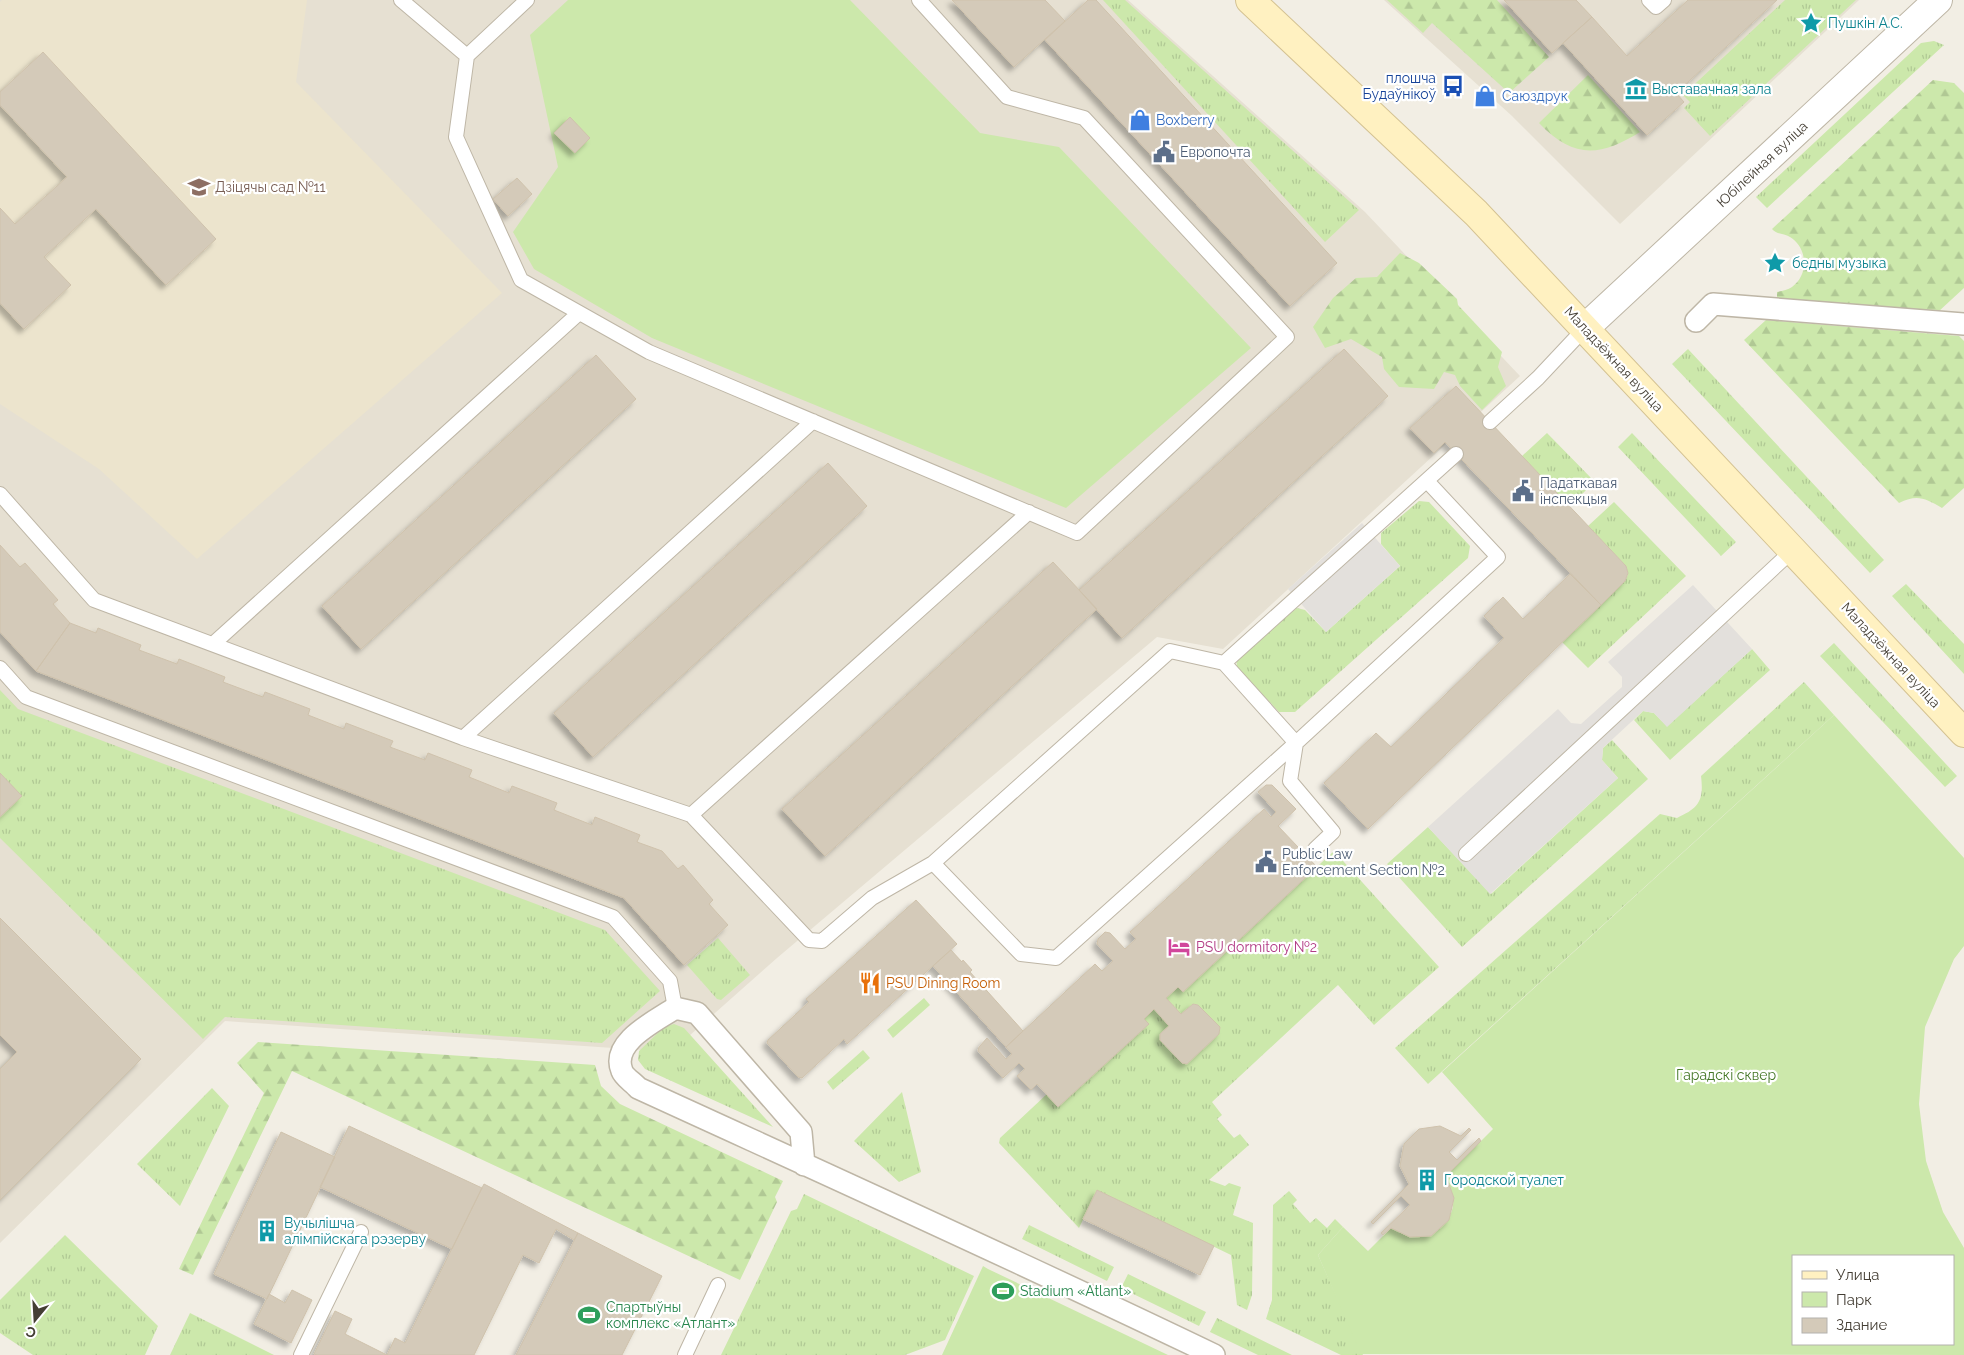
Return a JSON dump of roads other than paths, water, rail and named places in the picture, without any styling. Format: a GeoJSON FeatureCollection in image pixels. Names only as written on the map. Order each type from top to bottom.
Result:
{"type":"FeatureCollection","features":[{"type":"Feature","properties":{"kind":"main road","name":"Маладзёжная вуліца"},"geometry":{"type":"LineString","coordinates":[[1250,0],[1476,213],[1964,733]]}},
{"type":"Feature","properties":{"kind":"street","name":"Юбілейная вуліца"},"geometry":{"type":"LineString","coordinates":[[1585,328],[1938,0]]}},
{"type":"Feature","properties":{"kind":"street"},"geometry":{"type":"LineString","coordinates":[[1696,321],[1713,304],[1964,324]]}},
{"type":"Feature","properties":{"kind":"street"},"geometry":{"type":"LineString","coordinates":[[804,1165],[801,1132],[697,1013],[675,1008],[629,1039],[621,1055],[622,1072],[638,1088],[804,1165],[996,1251],[1214,1355]]}},
{"type":"Feature","properties":{"kind":"lane"},"geometry":{"type":"LineString","coordinates":[[401,0],[467,56]]}},
{"type":"Feature","properties":{"kind":"lane"},"geometry":{"type":"LineString","coordinates":[[527,0],[467,56],[456,138],[521,280],[650,352],[1077,533],[1288,337],[1084,118],[1007,97],[918,0]]}},
{"type":"Feature","properties":{"kind":"lane"},"geometry":{"type":"LineString","coordinates":[[1649,0],[1656,7],[1664,0]]}},
{"type":"Feature","properties":{"kind":"lane"},"geometry":{"type":"LineString","coordinates":[[213,644],[580,313]]}},
{"type":"Feature","properties":{"kind":"lane"},"geometry":{"type":"LineString","coordinates":[[1490,422],[1538,378],[1585,328]]}},
{"type":"Feature","properties":{"kind":"lane"},"geometry":{"type":"LineString","coordinates":[[463,738],[813,421]]}},
{"type":"Feature","properties":{"kind":"lane"},"geometry":{"type":"LineString","coordinates":[[1224,663],[1456,454]]}},
{"type":"Feature","properties":{"kind":"lane"},"geometry":{"type":"LineString","coordinates":[[934,863],[1021,954],[1056,958],[1296,743],[1498,557],[1426,481]]}},
{"type":"Feature","properties":{"kind":"lane"},"geometry":{"type":"LineString","coordinates":[[0,494],[94,600],[463,738],[691,815],[808,940],[822,941],[872,898],[934,863],[1170,651],[1224,663],[1296,743]]}},
{"type":"Feature","properties":{"kind":"lane"},"geometry":{"type":"LineString","coordinates":[[691,815],[1029,512]]}},
{"type":"Feature","properties":{"kind":"lane"},"geometry":{"type":"LineString","coordinates":[[1466,854],[1793,550]]}},
{"type":"Feature","properties":{"kind":"lane"},"geometry":{"type":"LineString","coordinates":[[0,668],[26,697],[613,917],[670,981],[675,1008]]}},
{"type":"Feature","properties":{"kind":"lane"},"geometry":{"type":"LineString","coordinates":[[1296,743],[1290,781],[1333,832],[1316,850]]}},
{"type":"Feature","properties":{"kind":"lane"},"geometry":{"type":"LineString","coordinates":[[301,1355],[361,1232]]}},
{"type":"Feature","properties":{"kind":"lane"},"geometry":{"type":"LineString","coordinates":[[685,1355],[718,1284]]}},
{"type":"Feature","properties":{"kind":"place","name":"Пушкін А.С."},"geometry":{"type":"Point","coordinates":[1811,23]}},
{"type":"Feature","properties":{"kind":"place","name":"плошча Будаўнікоў"},"geometry":{"type":"Point","coordinates":[1453,86]}},
{"type":"Feature","properties":{"kind":"place","name":"Выставачная зала"},"geometry":{"type":"Point","coordinates":[1636,89]}},
{"type":"Feature","properties":{"kind":"place","name":"Саюздрук"},"geometry":{"type":"Point","coordinates":[1485,96]}},
{"type":"Feature","properties":{"kind":"place","name":"Boxberry"},"geometry":{"type":"Point","coordinates":[1140,120]}},
{"type":"Feature","properties":{"kind":"place","name":"Европочта"},"geometry":{"type":"Point","coordinates":[1164,152]}},
{"type":"Feature","properties":{"kind":"place","name":"Дзіцячы сад №11"},"geometry":{"type":"Point","coordinates":[199,187]}},
{"type":"Feature","properties":{"kind":"place","name":"бедны музыка"},"geometry":{"type":"Point","coordinates":[1775,263]}},
{"type":"Feature","properties":{"kind":"place","name":"Падаткавая інспекцыя"},"geometry":{"type":"Point","coordinates":[1523,491]}},
{"type":"Feature","properties":{"kind":"place","name":"Public Law Enforcement Section №2"},"geometry":{"type":"Point","coordinates":[1266,862]}},
{"type":"Feature","properties":{"kind":"place","name":"PSU dormitory №2"},"geometry":{"type":"Point","coordinates":[1179,947]}},
{"type":"Feature","properties":{"kind":"place","name":"PSU Dining Room"},"geometry":{"type":"Point","coordinates":[870,983]}},
{"type":"Feature","properties":{"kind":"place","name":"Городской туалет"},"geometry":{"type":"Point","coordinates":[1427,1180]}},
{"type":"Feature","properties":{"kind":"place","name":"Вучылішча алімпійскага рэзерву"},"geometry":{"type":"Point","coordinates":[267,1231]}},
{"type":"Feature","properties":{"kind":"place","name":"Stadium «Atlant»"},"geometry":{"type":"Point","coordinates":[1003,1291]}},
{"type":"Feature","properties":{"kind":"place","name":"Спартыўны комплекс «Атлант»"},"geometry":{"type":"Point","coordinates":[589,1315]}},
{"type":"Feature","properties":{"kind":"park label","name":"Гарадскі сквер"},"geometry":{"type":"Point","coordinates":[1726,1075]}}]}
